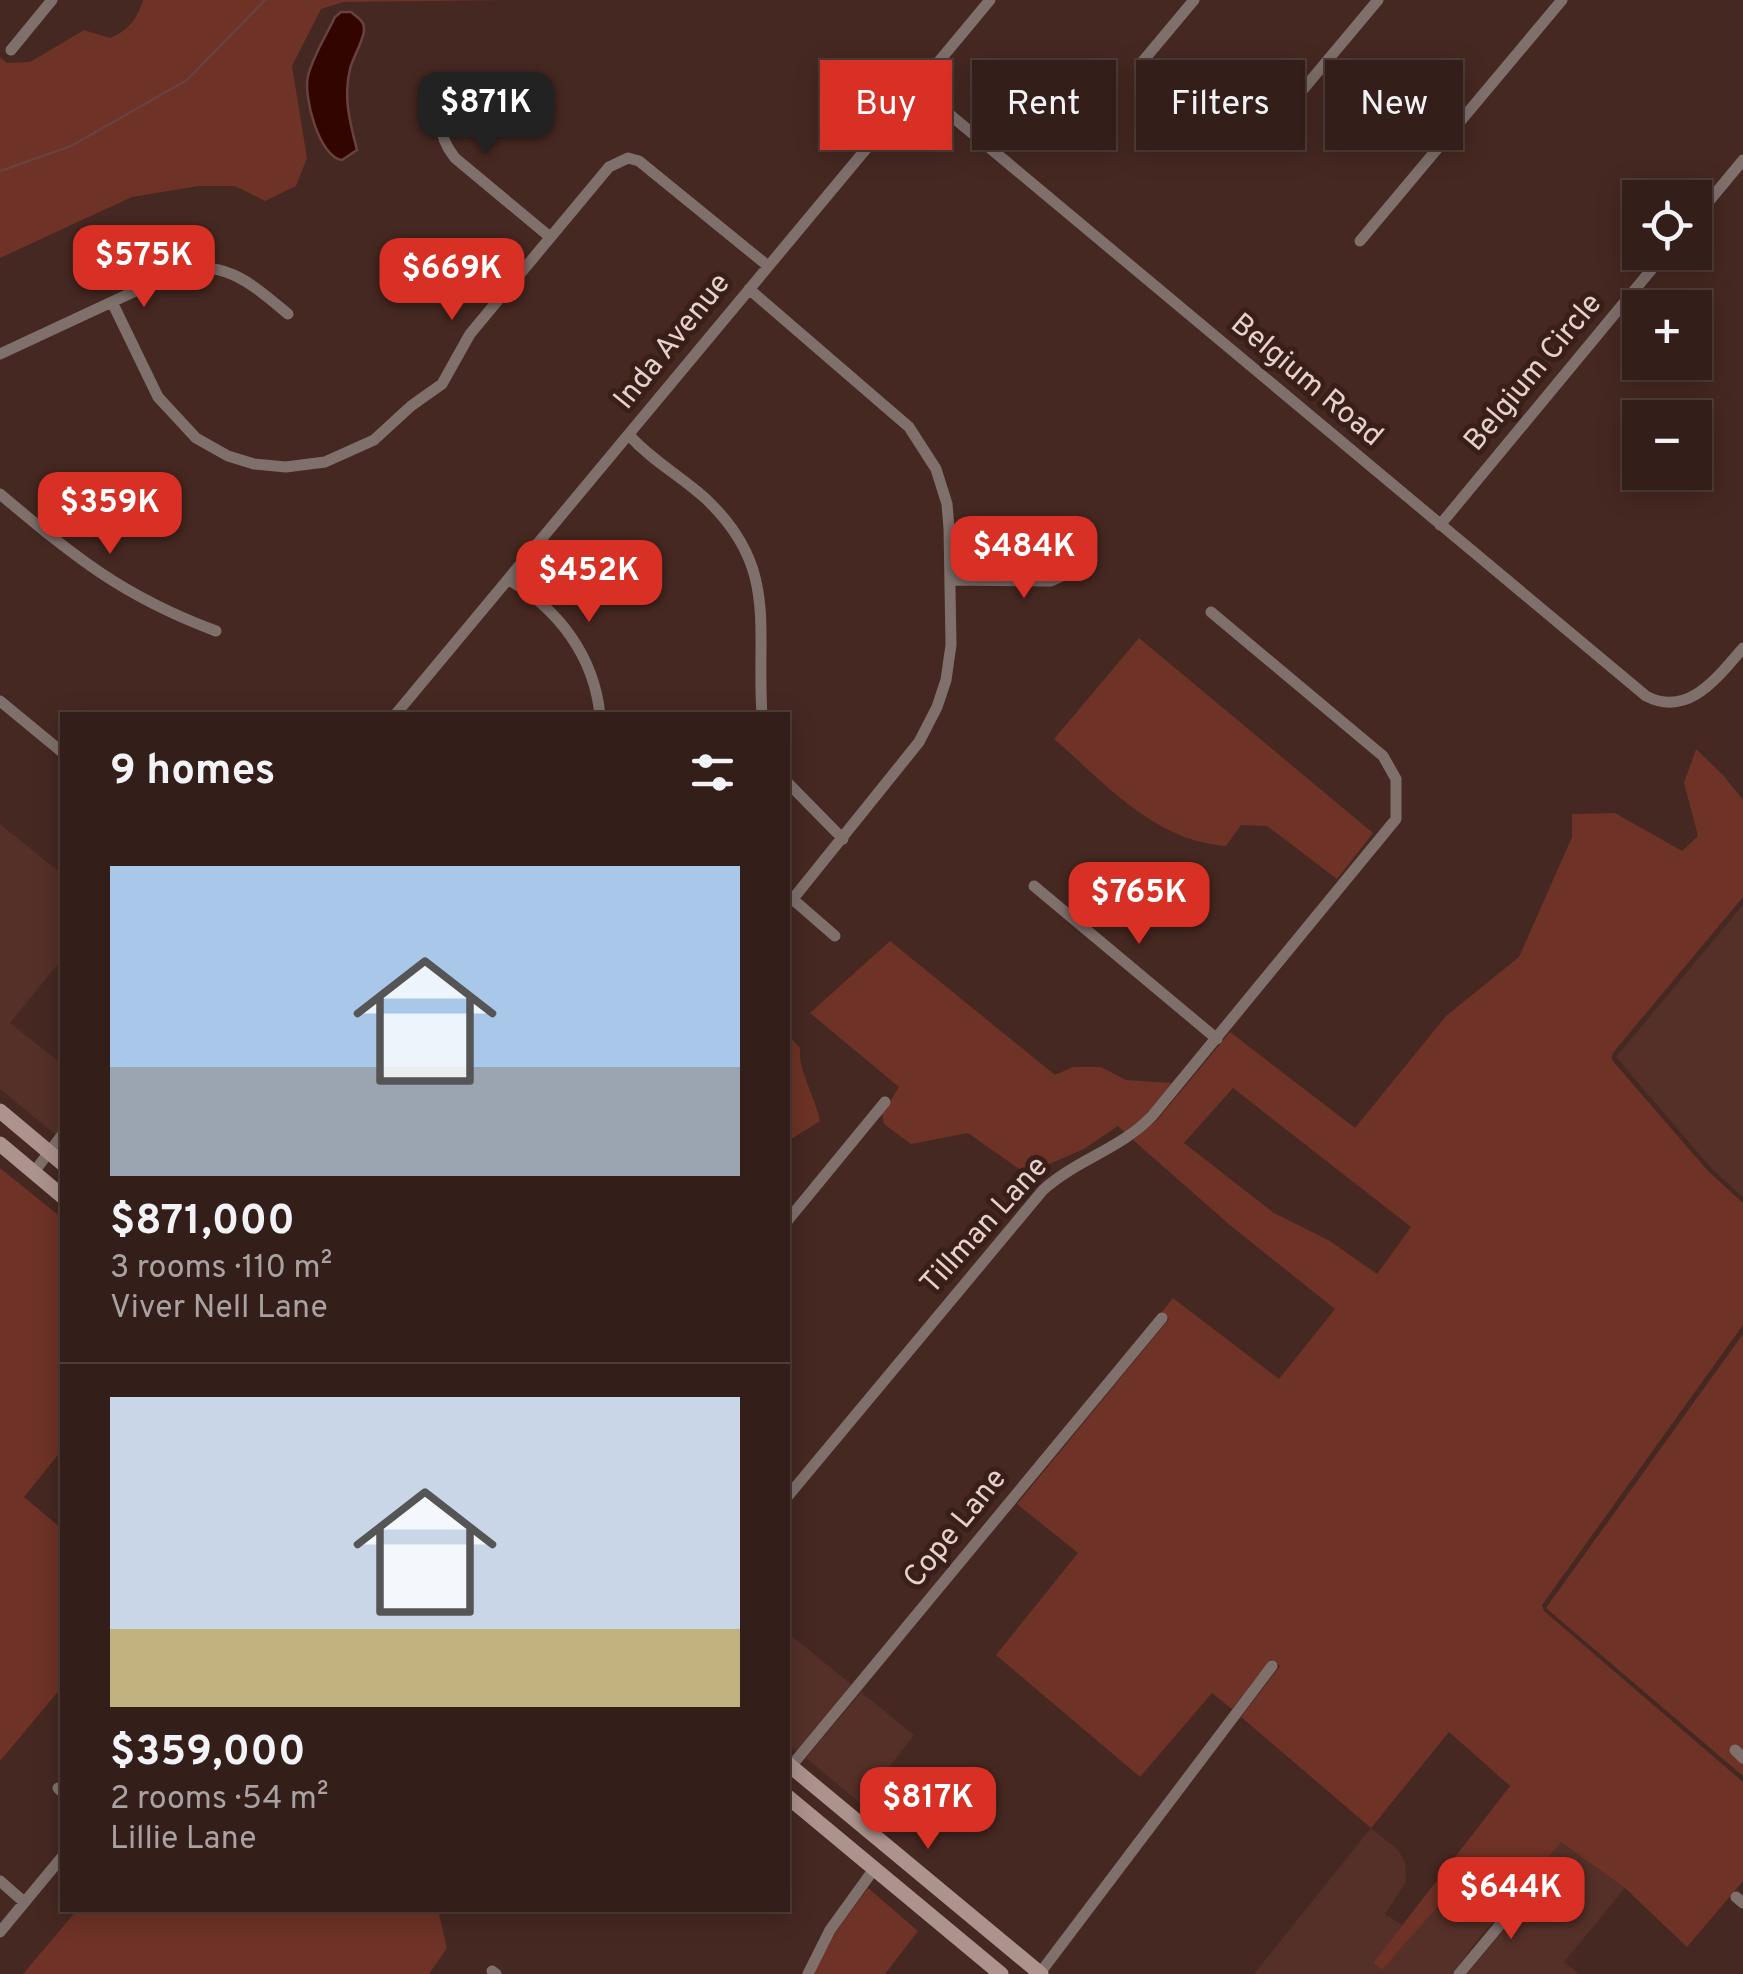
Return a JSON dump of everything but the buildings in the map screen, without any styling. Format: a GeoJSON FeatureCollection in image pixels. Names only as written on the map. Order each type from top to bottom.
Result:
{"type":"FeatureCollection","features":[{"type":"Feature","properties":{"kind":"main road"},"geometry":{"type":"LineString","coordinates":[[1,1115],[56,1158]]}},
{"type":"Feature","properties":{"kind":"main road"},"geometry":{"type":"LineString","coordinates":[[0,1144],[60,1194]]}},
{"type":"Feature","properties":{"kind":"main road"},"geometry":{"type":"LineString","coordinates":[[790,1768],[1040,1974]]}},
{"type":"Feature","properties":{"kind":"main road"},"geometry":{"type":"LineString","coordinates":[[790,1799],[1001,1974]]}},
{"type":"Feature","properties":{"kind":"street"},"geometry":{"type":"LineString","coordinates":[[11,50],[52,0]]}},
{"type":"Feature","properties":{"kind":"street","name":"Inda Avenue"},"geometry":{"type":"LineString","coordinates":[[941,60],[990,0]]}},
{"type":"Feature","properties":{"kind":"street"},"geometry":{"type":"LineString","coordinates":[[1143,60],[1194,0]]}},
{"type":"Feature","properties":{"kind":"street"},"geometry":{"type":"LineString","coordinates":[[1305,87],[1378,0]]}},
{"type":"Feature","properties":{"kind":"street"},"geometry":{"type":"LineString","coordinates":[[1360,241],[1556,2]]}},
{"type":"Feature","properties":{"kind":"street"},"geometry":{"type":"LineString","coordinates":[[503,80],[474,80],[455,88],[440,118],[443,142],[455,158],[550,237]]}},
{"type":"Feature","properties":{"kind":"street","name":"Belgium Road"},"geometry":{"type":"LineString","coordinates":[[952,116],[1634,688],[1666,704],[1682,702],[1706,688],[1743,648]]}},
{"type":"Feature","properties":{"kind":"street","name":"Inda Avenue"},"geometry":{"type":"LineString","coordinates":[[398,712],[866,150]]}},
{"type":"Feature","properties":{"kind":"street"},"geometry":{"type":"LineString","coordinates":[[112,302],[150,385],[186,430],[239,460],[270,466],[314,465],[374,440],[442,384],[470,334],[609,166],[628,158],[640,161],[768,266]]}},
{"type":"Feature","properties":{"kind":"street"},"geometry":{"type":"LineString","coordinates":[[1712,197],[1743,160]]}},
{"type":"Feature","properties":{"kind":"street"},"geometry":{"type":"LineString","coordinates":[[0,354],[174,272],[208,266],[228,270],[245,280],[288,314]]}},
{"type":"Feature","properties":{"kind":"street","name":"Belgium Circle"},"geometry":{"type":"LineString","coordinates":[[1440,525],[1651,270]]}},
{"type":"Feature","properties":{"kind":"street"},"geometry":{"type":"LineString","coordinates":[[748,289],[886,404],[917,436],[931,458],[944,492],[951,644],[937,708],[918,742],[843,839],[790,897],[835,936]]}},
{"type":"Feature","properties":{"kind":"street"},"geometry":{"type":"LineString","coordinates":[[629,435],[656,462],[703,496],[742,539],[758,590],[762,712]]}},
{"type":"Feature","properties":{"kind":"street"},"geometry":{"type":"LineString","coordinates":[[0,494],[117,586],[159,609],[216,631]]}},
{"type":"Feature","properties":{"kind":"street"},"geometry":{"type":"LineString","coordinates":[[951,580],[1050,581],[1084,566]]}},
{"type":"Feature","properties":{"kind":"street"},"geometry":{"type":"LineString","coordinates":[[508,580],[541,602],[572,636],[592,674],[599,712]]}},
{"type":"Feature","properties":{"kind":"street","name":"Tillman Lane"},"geometry":{"type":"LineString","coordinates":[[790,1494],[1044,1190],[1079,1162],[1139,1129],[1393,825],[1398,813],[1397,789],[1393,770],[1383,756],[1211,612]]}},
{"type":"Feature","properties":{"kind":"street"},"geometry":{"type":"LineString","coordinates":[[0,701],[60,750]]}},
{"type":"Feature","properties":{"kind":"street"},"geometry":{"type":"LineString","coordinates":[[790,786],[843,839]]}},
{"type":"Feature","properties":{"kind":"street"},"geometry":{"type":"LineString","coordinates":[[1034,886],[1217,1038]]}},
{"type":"Feature","properties":{"kind":"street"},"geometry":{"type":"LineString","coordinates":[[790,1218],[885,1102]]}},
{"type":"Feature","properties":{"kind":"street"},"geometry":{"type":"LineString","coordinates":[[34,1172],[56,1158]]}},
{"type":"Feature","properties":{"kind":"street","name":"Cope Lane"},"geometry":{"type":"LineString","coordinates":[[790,1766],[1162,1318]]}},
{"type":"Feature","properties":{"kind":"street"},"geometry":{"type":"LineString","coordinates":[[1040,1974],[1272,1666]]}},
{"type":"Feature","properties":{"kind":"street"},"geometry":{"type":"LineString","coordinates":[[0,1932],[60,1858]]}},
{"type":"Feature","properties":{"kind":"street"},"geometry":{"type":"LineString","coordinates":[[808,1974],[830,1930],[874,1869]]}},
{"type":"Feature","properties":{"kind":"street"},"geometry":{"type":"LineString","coordinates":[[0,1881],[24,1902]]}},
{"type":"Feature","properties":{"kind":"street"},"geometry":{"type":"LineString","coordinates":[[1459,1974],[1489,1934],[1542,1889]]}},
{"type":"Feature","properties":{"kind":"shaded area"},"geometry":{"type":"Polygon","coordinates":[[[143,0],[513,0],[343,2],[321,9],[292,66],[307,158],[296,186],[265,201],[235,186],[198,186],[132,197],[0,258],[0,57],[7,63],[30,62],[84,30],[110,38],[131,23],[143,0]]]}},
{"type":"Feature","properties":{"kind":"shaded area"},"geometry":{"type":"Polygon","coordinates":[[[341,12],[351,12],[364,31],[347,90],[357,150],[342,160],[326,148],[320,137],[310,111],[307,85],[316,54],[341,12]]]}},
{"type":"Feature","properties":{"kind":"shaded area"},"geometry":{"type":"Polygon","coordinates":[[[1139,638],[1373,833],[1337,879],[1267,826],[1241,825],[1226,846],[1176,834],[1132,808],[1054,739],[1139,638]]]}},
{"type":"Feature","properties":{"kind":"shaded area"},"geometry":{"type":"Polygon","coordinates":[[[1696,749],[1743,800],[1743,897],[1612,1054],[1612,1060],[1708,1171],[1743,1203],[1743,1325],[1542,1605],[1544,1611],[1743,1782],[1743,1881],[1687,1947],[1626,1889],[1561,1842],[1489,1925],[1448,1895],[1382,1970],[1373,1963],[1510,1786],[1449,1732],[1371,1828],[1241,1717],[1280,1666],[1271,1659],[1232,1709],[1212,1693],[1140,1777],[996,1655],[1078,1553],[1017,1504],[1169,1319],[1162,1312],[1173,1298],[1279,1379],[1335,1309],[1231,1226],[1133,1140],[1157,1120],[1230,1032],[1355,1128],[1446,1016],[1519,957],[1572,837],[1572,814],[1615,813],[1682,851],[1698,836],[1684,783],[1696,749]],[[1233,1088],[1184,1143],[1274,1213],[1330,1241],[1377,1274],[1411,1227],[1233,1088]]]}},
{"type":"Feature","properties":{"kind":"shaded area"},"geometry":{"type":"Polygon","coordinates":[[[0,824],[60,872],[60,961],[10,1023],[60,1062],[60,1128],[56,1135],[0,1089],[0,824]]]}},
{"type":"Feature","properties":{"kind":"shaded area"},"geometry":{"type":"Polygon","coordinates":[[[1743,905],[1743,1197],[1712,1169],[1616,1057],[1743,905]]]}},
{"type":"Feature","properties":{"kind":"shaded area"},"geometry":{"type":"Polygon","coordinates":[[[890,941],[1055,1075],[1073,1067],[1101,1067],[1126,1080],[1172,1083],[1142,1119],[1124,1132],[1118,1126],[1084,1149],[1026,1174],[968,1133],[911,1144],[884,1124],[882,1114],[899,1087],[810,1013],[890,941]]]}},
{"type":"Feature","properties":{"kind":"shaded area"},"geometry":{"type":"Polygon","coordinates":[[[790,1037],[800,1048],[820,1121],[790,1140],[790,1048],[790,1037]]]}},
{"type":"Feature","properties":{"kind":"shaded area"},"geometry":{"type":"Polygon","coordinates":[[[0,1168],[60,1216],[60,1452],[24,1497],[60,1527],[60,1689],[0,1761],[0,1168]]]}},
{"type":"Feature","properties":{"kind":"shaded area"},"geometry":{"type":"Polygon","coordinates":[[[1743,1334],[1743,1776],[1546,1608],[1743,1334]]]}},
{"type":"Feature","properties":{"kind":"shaded area"},"geometry":{"type":"Polygon","coordinates":[[[790,1635],[852,1685],[797,1751],[790,1745],[790,1635]]]}},
{"type":"Feature","properties":{"kind":"shaded area"},"geometry":{"type":"Polygon","coordinates":[[[861,1692],[914,1735],[861,1804],[806,1758],[861,1692]]]}},
{"type":"Feature","properties":{"kind":"shaded area"},"geometry":{"type":"Polygon","coordinates":[[[1371,1828],[1398,1850],[1405,1862],[1406,1882],[1385,1914],[1402,1925],[1373,1963],[1382,1970],[1448,1895],[1489,1924],[1561,1841],[1625,1888],[1564,1962],[1579,1974],[1467,1974],[1508,1924],[1550,1891],[1542,1882],[1485,1930],[1452,1974],[1254,1974],[1371,1828]]]}},
{"type":"Feature","properties":{"kind":"shaded area"},"geometry":{"type":"Polygon","coordinates":[[[868,1888],[918,1931],[885,1974],[814,1974],[835,1933],[868,1888]]]}},
{"type":"Feature","properties":{"kind":"shaded area"},"geometry":{"type":"Polygon","coordinates":[[[75,1912],[438,1912],[447,1948],[429,1974],[23,1974],[75,1912]]]}},
{"type":"Feature","properties":{"kind":"waterway"},"geometry":{"type":"LineString","coordinates":[[0,171],[71,146],[187,80],[265,0]]}}]}
